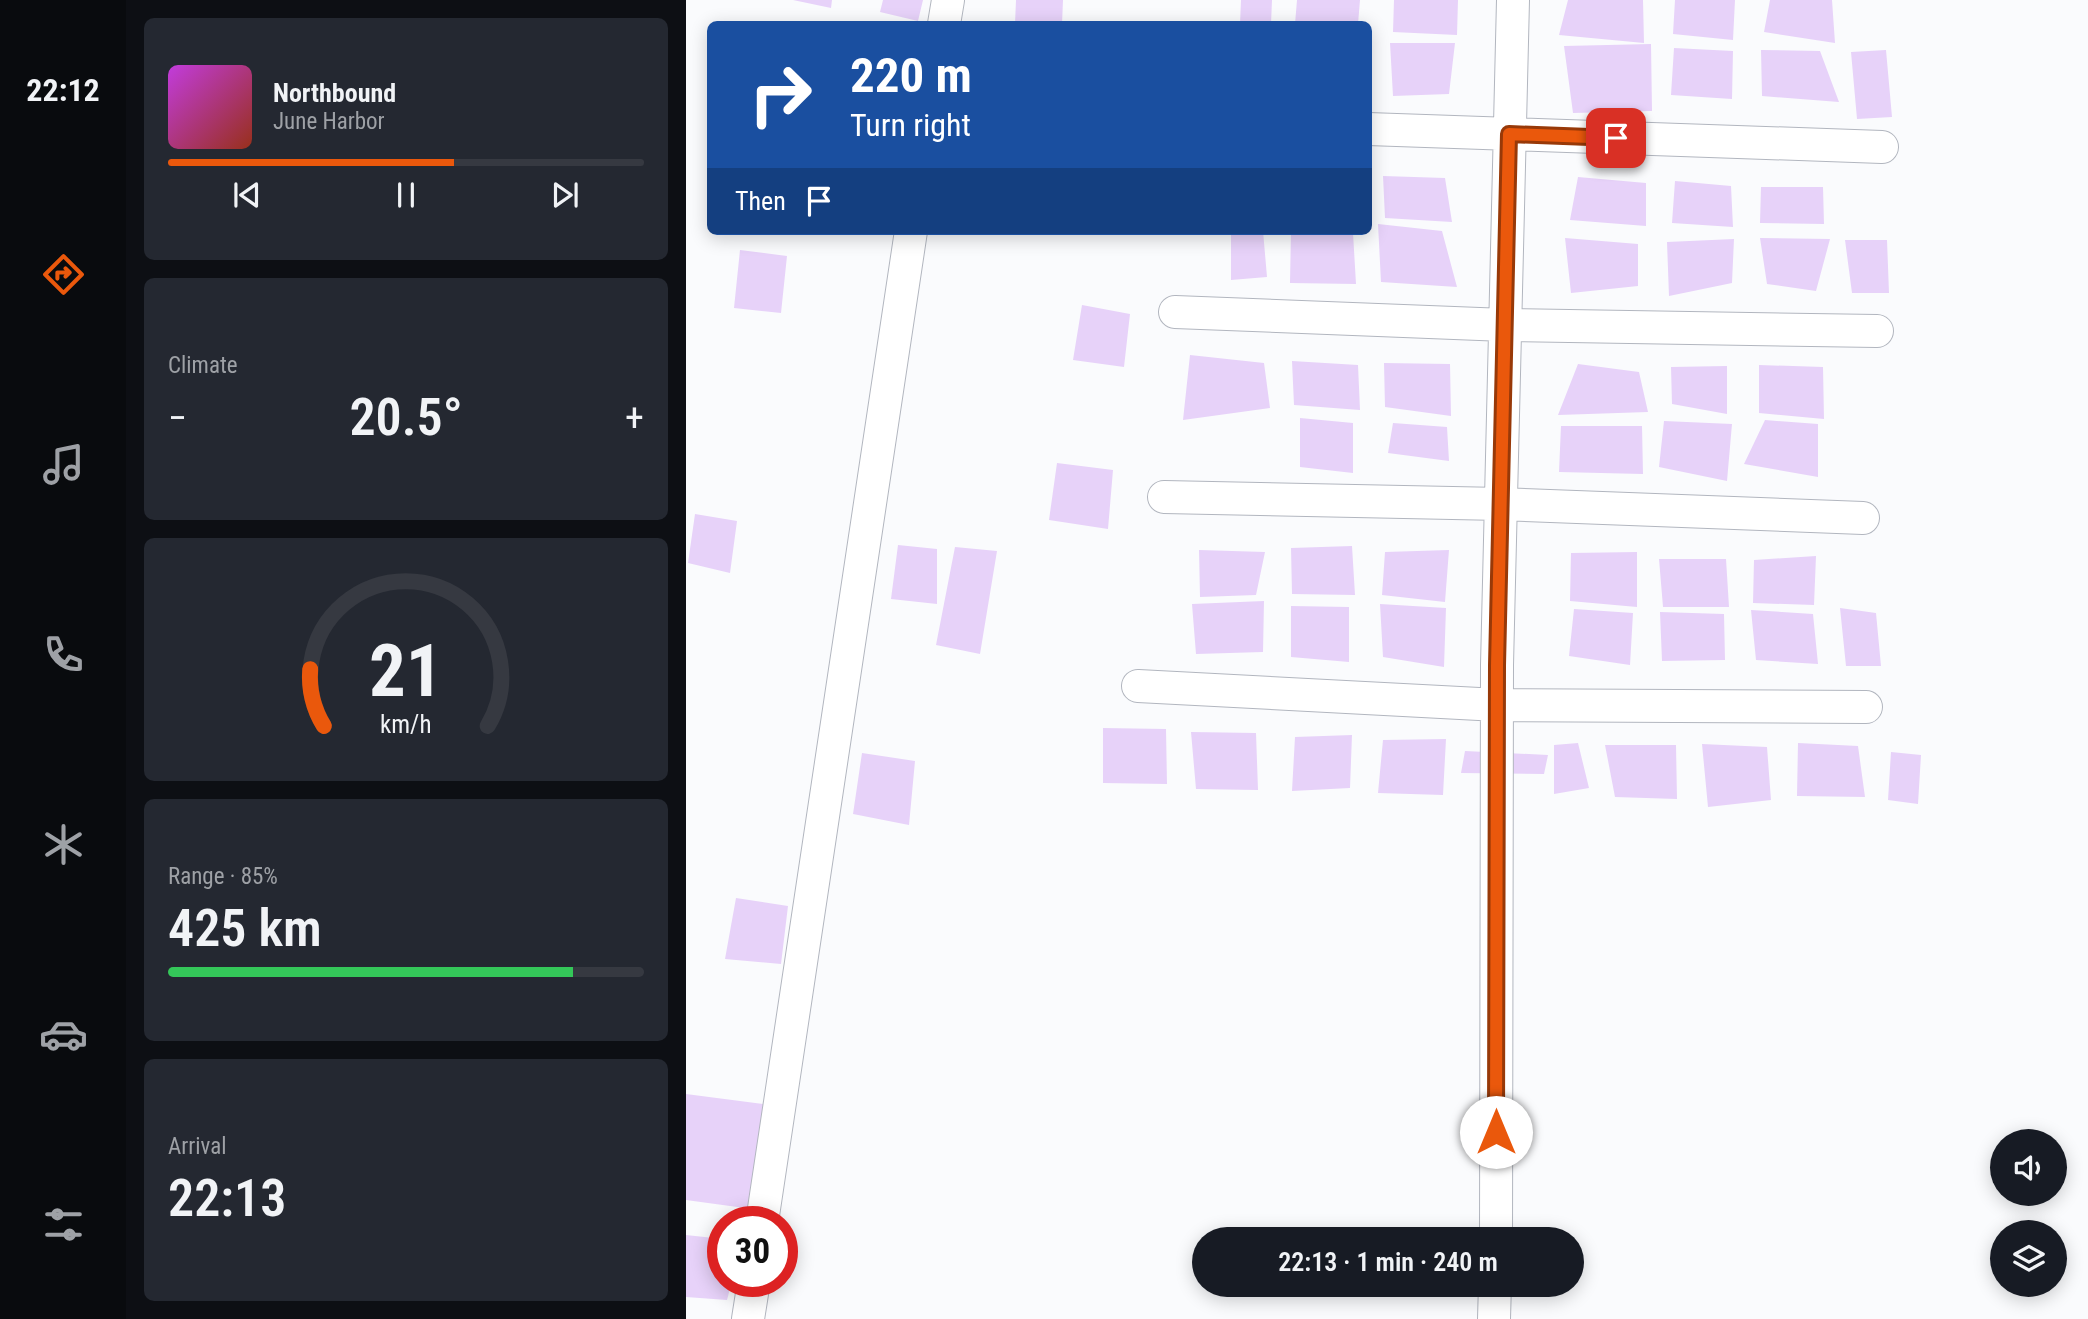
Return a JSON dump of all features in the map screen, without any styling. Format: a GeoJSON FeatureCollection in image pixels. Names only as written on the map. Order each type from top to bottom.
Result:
{"type":"FeatureCollection","features":[{"type":"Feature","properties":{"kind":"street"},"geometry":{"type":"LineString","coordinates":[[944,21],[948,0]]}},
{"type":"Feature","properties":{"kind":"street"},"geometry":{"type":"LineString","coordinates":[[1496,1227],[1498,705],[1513,0]]}},
{"type":"Feature","properties":{"kind":"street"},"geometry":{"type":"LineString","coordinates":[[1372,129],[1882,147]]}},
{"type":"Feature","properties":{"kind":"street"},"geometry":{"type":"LineString","coordinates":[[764,1206],[910,235]]}},
{"type":"Feature","properties":{"kind":"street"},"geometry":{"type":"LineString","coordinates":[[1175,312],[1505,325],[1877,331]]}},
{"type":"Feature","properties":{"kind":"street"},"geometry":{"type":"LineString","coordinates":[[1164,497],[1501,504],[1863,518]]}},
{"type":"Feature","properties":{"kind":"street"},"geometry":{"type":"LineString","coordinates":[[1138,686],[1498,705],[1866,707]]}},
{"type":"Feature","properties":{"kind":"street"},"geometry":{"type":"LineString","coordinates":[[748,1319],[751,1297]]}},
{"type":"Feature","properties":{"kind":"street"},"geometry":{"type":"LineString","coordinates":[[1494,1319],[1495,1297]]}},
{"type":"Feature","properties":{"kind":"building"},"geometry":{"type":"Polygon","coordinates":[[[793,0],[832,0],[831,8],[793,0]]]}},
{"type":"Feature","properties":{"kind":"building"},"geometry":{"type":"Polygon","coordinates":[[[883,0],[923,0],[918,21],[880,12],[883,0]]]}},
{"type":"Feature","properties":{"kind":"building"},"geometry":{"type":"Polygon","coordinates":[[[1016,0],[1063,0],[1062,21],[1015,21],[1016,0]]]}},
{"type":"Feature","properties":{"kind":"building"},"geometry":{"type":"Polygon","coordinates":[[[1241,0],[1272,0],[1271,21],[1240,21],[1241,0]]]}},
{"type":"Feature","properties":{"kind":"building"},"geometry":{"type":"Polygon","coordinates":[[[1297,0],[1360,0],[1358,21],[1295,21],[1297,0]]]}},
{"type":"Feature","properties":{"kind":"building"},"geometry":{"type":"Polygon","coordinates":[[[1394,0],[1458,0],[1457,35],[1393,32],[1394,0]]]}},
{"type":"Feature","properties":{"kind":"building"},"geometry":{"type":"Polygon","coordinates":[[[1568,0],[1643,0],[1644,43],[1559,35],[1568,0]]]}},
{"type":"Feature","properties":{"kind":"building"},"geometry":{"type":"Polygon","coordinates":[[[1675,0],[1735,0],[1733,40],[1673,34],[1675,0]]]}},
{"type":"Feature","properties":{"kind":"building"},"geometry":{"type":"Polygon","coordinates":[[[1770,0],[1832,0],[1835,43],[1764,32],[1770,0]]]}},
{"type":"Feature","properties":{"kind":"building"},"geometry":{"type":"Polygon","coordinates":[[[1390,43],[1455,43],[1449,94],[1393,96],[1390,43]]]}},
{"type":"Feature","properties":{"kind":"building"},"geometry":{"type":"Polygon","coordinates":[[[1651,44],[1652,111],[1573,113],[1564,46],[1651,44]]]}},
{"type":"Feature","properties":{"kind":"building"},"geometry":{"type":"Polygon","coordinates":[[[1674,48],[1733,51],[1732,99],[1671,95],[1674,48]]]}},
{"type":"Feature","properties":{"kind":"building"},"geometry":{"type":"Polygon","coordinates":[[[1761,50],[1820,51],[1839,102],[1762,96],[1761,50]]]}},
{"type":"Feature","properties":{"kind":"building"},"geometry":{"type":"Polygon","coordinates":[[[1886,50],[1892,117],[1857,119],[1851,52],[1886,50]]]}},
{"type":"Feature","properties":{"kind":"building"},"geometry":{"type":"Polygon","coordinates":[[[1383,176],[1445,178],[1452,222],[1385,218],[1383,176]]]}},
{"type":"Feature","properties":{"kind":"building"},"geometry":{"type":"Polygon","coordinates":[[[1578,177],[1646,183],[1646,226],[1570,220],[1578,177]]]}},
{"type":"Feature","properties":{"kind":"building"},"geometry":{"type":"Polygon","coordinates":[[[1675,181],[1731,186],[1733,227],[1672,223],[1675,181]]]}},
{"type":"Feature","properties":{"kind":"building"},"geometry":{"type":"Polygon","coordinates":[[[1761,187],[1823,187],[1824,224],[1760,223],[1761,187]]]}},
{"type":"Feature","properties":{"kind":"building"},"geometry":{"type":"Polygon","coordinates":[[[1378,224],[1442,231],[1457,287],[1381,282],[1378,224]]]}},
{"type":"Feature","properties":{"kind":"building"},"geometry":{"type":"Polygon","coordinates":[[[1231,235],[1263,235],[1267,277],[1231,280],[1231,235]]]}},
{"type":"Feature","properties":{"kind":"building"},"geometry":{"type":"Polygon","coordinates":[[[1291,235],[1353,235],[1356,284],[1290,283],[1291,235]]]}},
{"type":"Feature","properties":{"kind":"building"},"geometry":{"type":"Polygon","coordinates":[[[1565,238],[1638,244],[1638,286],[1571,293],[1565,238]]]}},
{"type":"Feature","properties":{"kind":"building"},"geometry":{"type":"Polygon","coordinates":[[[1760,238],[1830,239],[1816,291],[1767,284],[1760,238]]]}},
{"type":"Feature","properties":{"kind":"building"},"geometry":{"type":"Polygon","coordinates":[[[1734,239],[1732,283],[1669,296],[1667,242],[1734,239]]]}},
{"type":"Feature","properties":{"kind":"building"},"geometry":{"type":"Polygon","coordinates":[[[1845,240],[1887,240],[1889,293],[1852,293],[1845,240]]]}},
{"type":"Feature","properties":{"kind":"building"},"geometry":{"type":"Polygon","coordinates":[[[740,250],[787,256],[781,313],[734,308],[740,250]]]}},
{"type":"Feature","properties":{"kind":"building"},"geometry":{"type":"Polygon","coordinates":[[[1082,305],[1130,314],[1124,367],[1073,360],[1082,305]]]}},
{"type":"Feature","properties":{"kind":"building"},"geometry":{"type":"Polygon","coordinates":[[[1190,355],[1264,363],[1270,408],[1183,420],[1190,355]]]}},
{"type":"Feature","properties":{"kind":"building"},"geometry":{"type":"Polygon","coordinates":[[[1292,361],[1358,365],[1360,410],[1294,405],[1292,361]]]}},
{"type":"Feature","properties":{"kind":"building"},"geometry":{"type":"Polygon","coordinates":[[[1384,363],[1450,364],[1451,416],[1385,407],[1384,363]]]}},
{"type":"Feature","properties":{"kind":"building"},"geometry":{"type":"Polygon","coordinates":[[[1578,364],[1639,372],[1648,412],[1558,415],[1578,364]]]}},
{"type":"Feature","properties":{"kind":"building"},"geometry":{"type":"Polygon","coordinates":[[[1759,365],[1823,367],[1824,419],[1759,413],[1759,365]]]}},
{"type":"Feature","properties":{"kind":"building"},"geometry":{"type":"Polygon","coordinates":[[[1727,366],[1727,414],[1672,404],[1671,367],[1727,366]]]}},
{"type":"Feature","properties":{"kind":"building"},"geometry":{"type":"Polygon","coordinates":[[[1300,418],[1353,423],[1353,473],[1300,467],[1300,418]]]}},
{"type":"Feature","properties":{"kind":"building"},"geometry":{"type":"Polygon","coordinates":[[[1765,420],[1818,424],[1818,477],[1744,464],[1765,420]]]}},
{"type":"Feature","properties":{"kind":"building"},"geometry":{"type":"Polygon","coordinates":[[[1664,421],[1732,424],[1727,481],[1659,467],[1664,421]]]}},
{"type":"Feature","properties":{"kind":"building"},"geometry":{"type":"Polygon","coordinates":[[[1393,423],[1447,427],[1449,461],[1388,453],[1393,423]]]}},
{"type":"Feature","properties":{"kind":"building"},"geometry":{"type":"Polygon","coordinates":[[[1561,426],[1642,426],[1643,474],[1559,472],[1561,426]]]}},
{"type":"Feature","properties":{"kind":"building"},"geometry":{"type":"Polygon","coordinates":[[[1057,463],[1113,470],[1108,529],[1049,520],[1057,463]]]}},
{"type":"Feature","properties":{"kind":"building"},"geometry":{"type":"Polygon","coordinates":[[[695,514],[737,521],[730,573],[688,563],[695,514]]]}},
{"type":"Feature","properties":{"kind":"building"},"geometry":{"type":"Polygon","coordinates":[[[898,545],[937,549],[937,604],[891,599],[898,545]]]}},
{"type":"Feature","properties":{"kind":"building"},"geometry":{"type":"Polygon","coordinates":[[[1352,546],[1355,595],[1292,594],[1291,548],[1352,546]]]}},
{"type":"Feature","properties":{"kind":"building"},"geometry":{"type":"Polygon","coordinates":[[[955,547],[997,551],[980,654],[936,645],[955,547]]]}},
{"type":"Feature","properties":{"kind":"building"},"geometry":{"type":"Polygon","coordinates":[[[1199,550],[1265,552],[1256,595],[1200,597],[1199,550]]]}},
{"type":"Feature","properties":{"kind":"building"},"geometry":{"type":"Polygon","coordinates":[[[1449,550],[1445,602],[1382,595],[1385,552],[1449,550]]]}},
{"type":"Feature","properties":{"kind":"building"},"geometry":{"type":"Polygon","coordinates":[[[1637,552],[1637,607],[1570,601],[1571,553],[1637,552]]]}},
{"type":"Feature","properties":{"kind":"building"},"geometry":{"type":"Polygon","coordinates":[[[1816,556],[1814,605],[1753,603],[1754,560],[1816,556]]]}},
{"type":"Feature","properties":{"kind":"building"},"geometry":{"type":"Polygon","coordinates":[[[1659,559],[1726,559],[1729,607],[1663,607],[1659,559]]]}},
{"type":"Feature","properties":{"kind":"building"},"geometry":{"type":"Polygon","coordinates":[[[1264,601],[1263,652],[1196,654],[1192,604],[1264,601]]]}},
{"type":"Feature","properties":{"kind":"building"},"geometry":{"type":"Polygon","coordinates":[[[1380,604],[1446,608],[1444,667],[1383,657],[1380,604]]]}},
{"type":"Feature","properties":{"kind":"building"},"geometry":{"type":"Polygon","coordinates":[[[1291,606],[1349,607],[1349,662],[1291,657],[1291,606]]]}},
{"type":"Feature","properties":{"kind":"building"},"geometry":{"type":"Polygon","coordinates":[[[1840,608],[1876,613],[1881,666],[1846,666],[1840,608]]]}},
{"type":"Feature","properties":{"kind":"building"},"geometry":{"type":"Polygon","coordinates":[[[1574,609],[1633,613],[1630,665],[1569,656],[1574,609]]]}},
{"type":"Feature","properties":{"kind":"building"},"geometry":{"type":"Polygon","coordinates":[[[1751,610],[1813,614],[1818,664],[1756,660],[1751,610]]]}},
{"type":"Feature","properties":{"kind":"building"},"geometry":{"type":"Polygon","coordinates":[[[1660,612],[1724,614],[1725,660],[1662,661],[1660,612]]]}},
{"type":"Feature","properties":{"kind":"building"},"geometry":{"type":"Polygon","coordinates":[[[1103,728],[1166,729],[1167,784],[1103,783],[1103,728]]]}},
{"type":"Feature","properties":{"kind":"building"},"geometry":{"type":"Polygon","coordinates":[[[1191,732],[1256,733],[1258,790],[1196,789],[1191,732]]]}},
{"type":"Feature","properties":{"kind":"building"},"geometry":{"type":"Polygon","coordinates":[[[1352,735],[1350,788],[1292,791],[1295,737],[1352,735]]]}},
{"type":"Feature","properties":{"kind":"building"},"geometry":{"type":"Polygon","coordinates":[[[1446,739],[1443,795],[1378,793],[1383,740],[1446,739]]]}},
{"type":"Feature","properties":{"kind":"building"},"geometry":{"type":"Polygon","coordinates":[[[1578,743],[1589,788],[1554,794],[1554,745],[1578,743]]]}},
{"type":"Feature","properties":{"kind":"building"},"geometry":{"type":"Polygon","coordinates":[[[1798,743],[1858,746],[1865,797],[1797,796],[1798,743]]]}},
{"type":"Feature","properties":{"kind":"building"},"geometry":{"type":"Polygon","coordinates":[[[1702,744],[1767,747],[1771,800],[1708,807],[1702,744]]]}},
{"type":"Feature","properties":{"kind":"building"},"geometry":{"type":"Polygon","coordinates":[[[1605,745],[1676,745],[1677,799],[1615,797],[1605,745]]]}},
{"type":"Feature","properties":{"kind":"building"},"geometry":{"type":"Polygon","coordinates":[[[1465,751],[1548,755],[1544,774],[1461,773],[1465,751]]]}},
{"type":"Feature","properties":{"kind":"building"},"geometry":{"type":"Polygon","coordinates":[[[1891,752],[1921,755],[1918,804],[1888,800],[1891,752]]]}},
{"type":"Feature","properties":{"kind":"building"},"geometry":{"type":"Polygon","coordinates":[[[862,753],[915,761],[909,825],[853,814],[862,753]]]}},
{"type":"Feature","properties":{"kind":"building"},"geometry":{"type":"Polygon","coordinates":[[[736,898],[788,906],[781,964],[725,959],[736,898]]]}},
{"type":"Feature","properties":{"kind":"building"},"geometry":{"type":"Polygon","coordinates":[[[686,1094],[763,1104],[752,1206],[686,1200],[686,1094]]]}},
{"type":"Feature","properties":{"kind":"building"},"geometry":{"type":"Polygon","coordinates":[[[686,1235],[707,1237],[707,1297],[728,1297],[727,1300],[686,1297],[686,1235]]]}},
{"type":"Feature","properties":{"kind":"route"},"geometry":{"type":"LineString","coordinates":[[1496,1132],[1497,665],[1509,134],[1616,138]]}}]}
